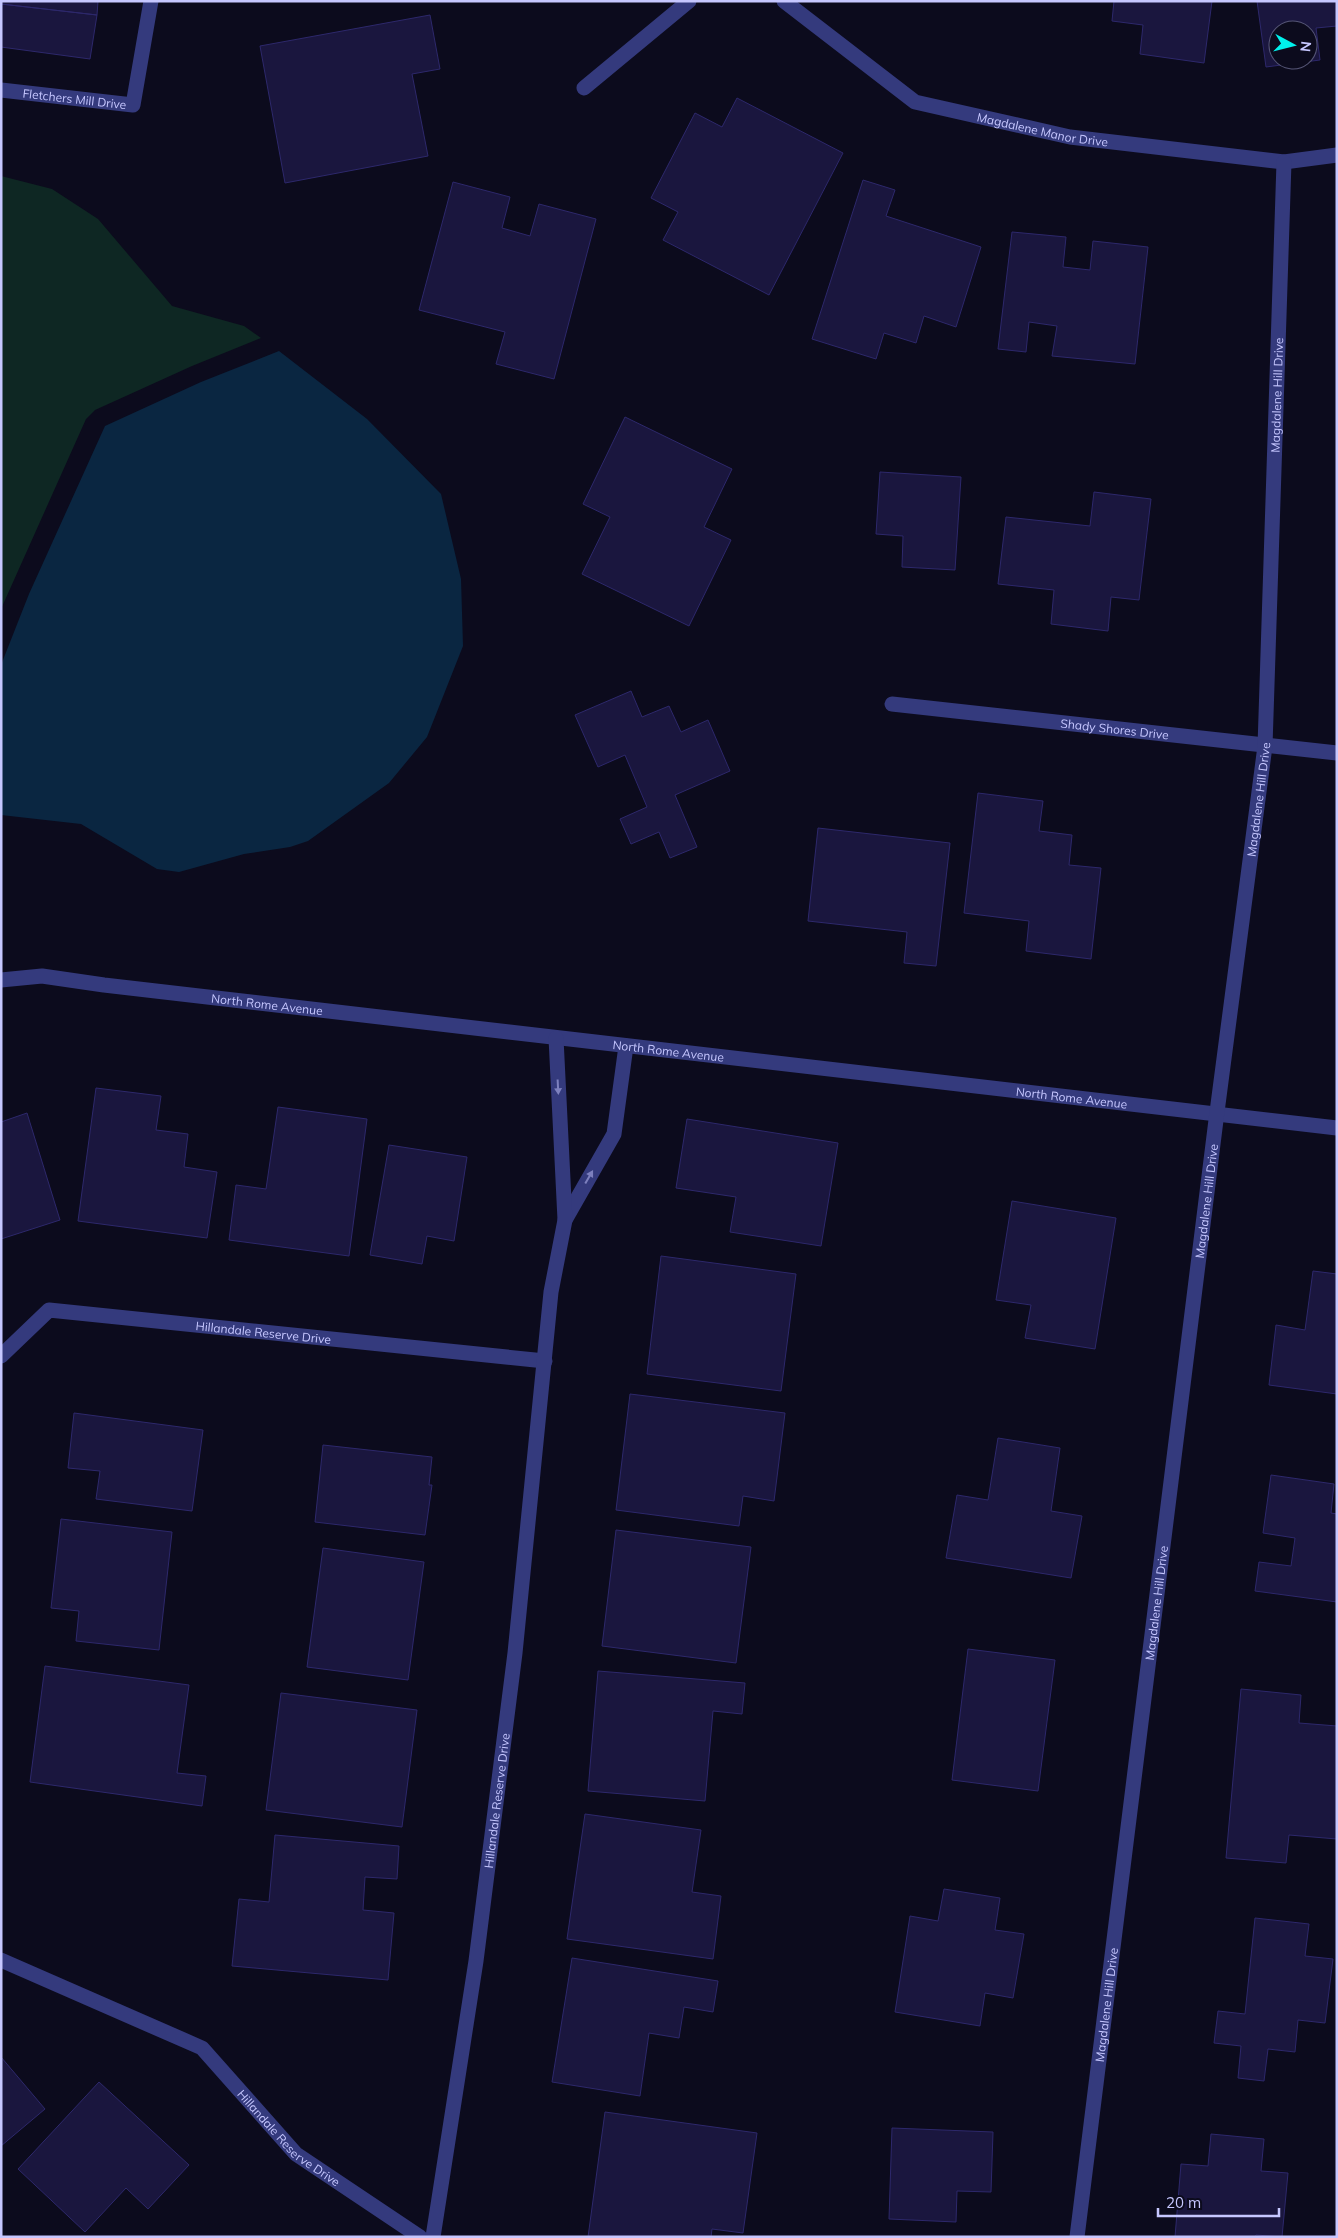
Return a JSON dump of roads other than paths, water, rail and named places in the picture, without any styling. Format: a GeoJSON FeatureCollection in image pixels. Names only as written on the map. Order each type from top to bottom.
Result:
{"type":"FeatureCollection","features":[{"type":"Feature","properties":{"kind":"street","name":"Fletchers Mill Drive"},"geometry":{"type":"LineString","coordinates":[[1,90],[133,105],[151,1]]}},
{"type":"Feature","properties":{"kind":"street"},"geometry":{"type":"LineString","coordinates":[[584,88],[689,1]]}},
{"type":"Feature","properties":{"kind":"street","name":"Magdalene Manor Drive"},"geometry":{"type":"LineString","coordinates":[[784,1],[915,102],[1070,137],[1284,162],[1337,155]]}},
{"type":"Feature","properties":{"kind":"street","name":"Magdalene Hill Drive"},"geometry":{"type":"LineString","coordinates":[[1078,2237],[1217,1112],[1265,746],[1284,162]]}},
{"type":"Feature","properties":{"kind":"street","name":"Shady Shores Drive"},"geometry":{"type":"LineString","coordinates":[[892,704],[1337,753]]}},
{"type":"Feature","properties":{"kind":"street","name":"North Rome Avenue"},"geometry":{"type":"LineString","coordinates":[[1,980],[42,976],[104,985],[556,1038],[1217,1112],[1337,1128]]}},
{"type":"Feature","properties":{"kind":"street","name":"Hillandale Reserve Drive"},"geometry":{"type":"LineString","coordinates":[[433,2237],[478,1942],[515,1653],[551,1292],[565,1220],[556,1038]]}},
{"type":"Feature","properties":{"kind":"street","name":"Hillandale Reserve Drive"},"geometry":{"type":"LineString","coordinates":[[565,1220],[614,1134],[626,1046]]}},
{"type":"Feature","properties":{"kind":"street","name":"Hillandale Reserve Drive"},"geometry":{"type":"LineString","coordinates":[[1,1356],[49,1310],[545,1361]]}},
{"type":"Feature","properties":{"kind":"street","name":"Hillandale Reserve Drive"},"geometry":{"type":"LineString","coordinates":[[1,1960],[202,2048],[296,2154],[420,2237]]}},
{"type":"Feature","properties":{"kind":"water"},"geometry":{"type":"Polygon","coordinates":[[[279,351],[367,419],[441,494],[461,579],[463,646],[427,737],[389,783],[308,841],[290,847],[244,854],[179,872],[157,869],[81,824],[1,815],[1,665],[29,594],[105,426],[201,382],[279,351]]]}}]}
